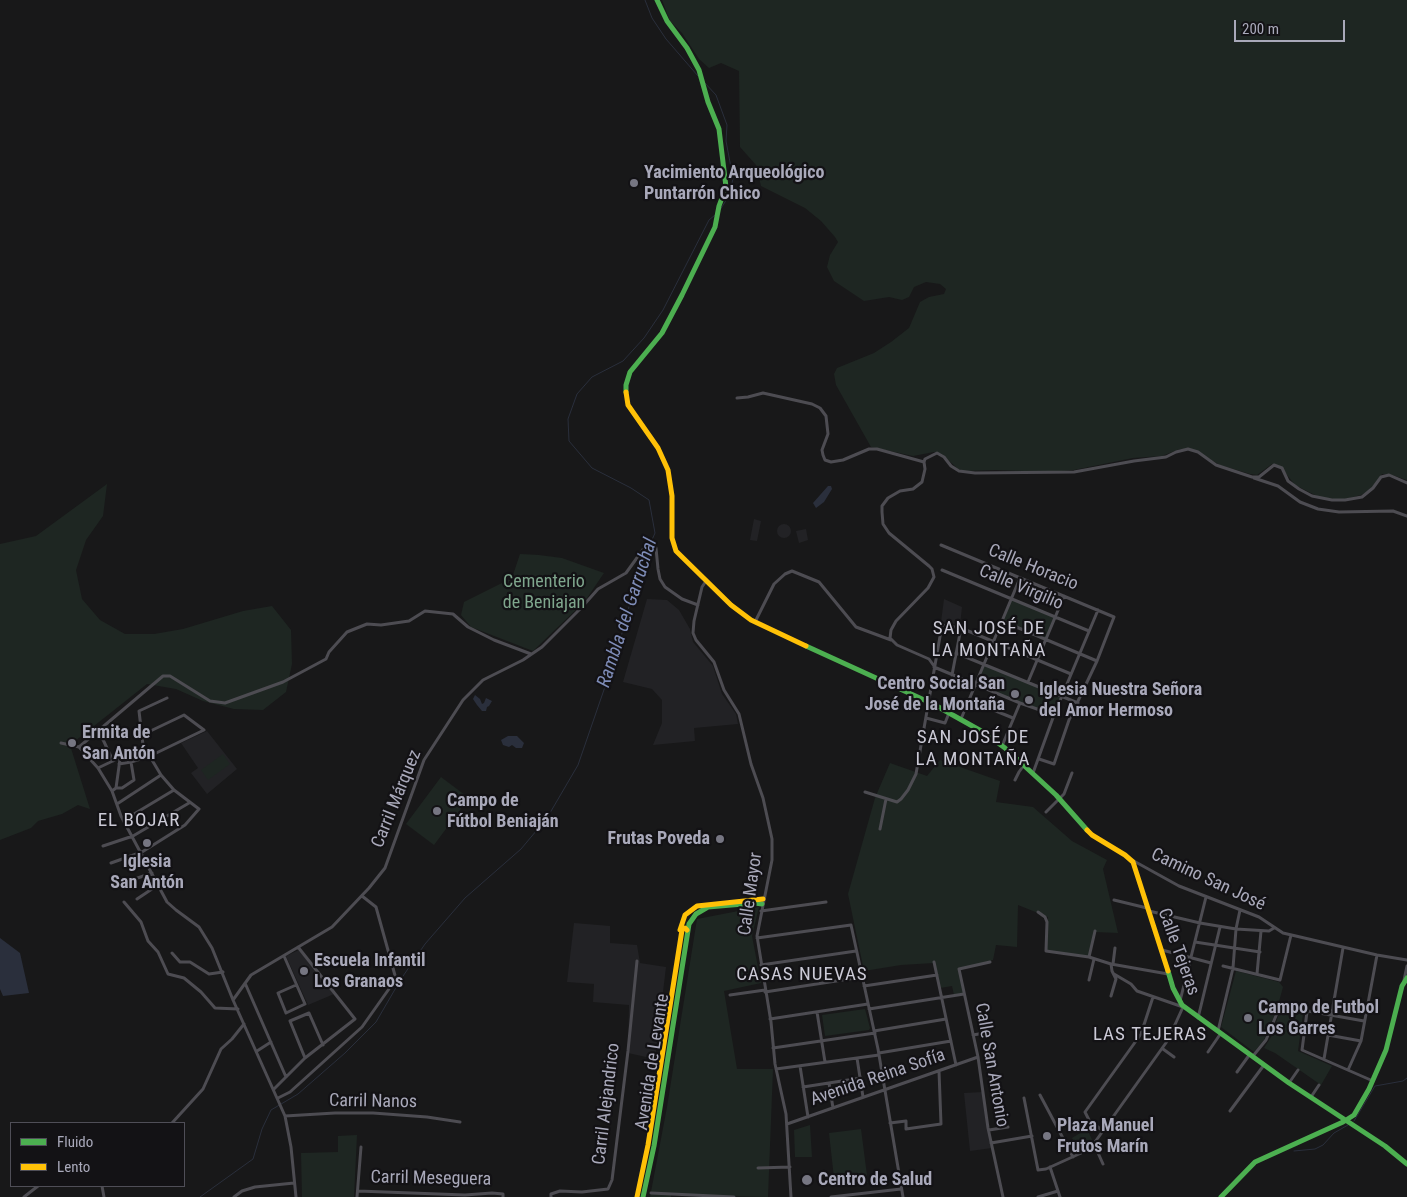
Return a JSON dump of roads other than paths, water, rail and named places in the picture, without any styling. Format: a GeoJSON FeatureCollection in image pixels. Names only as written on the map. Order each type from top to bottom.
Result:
{"type":"FeatureCollection","features":[{"type":"Feature","properties":{"kind":"main road","name":"Camino San José"},"geometry":{"type":"LineString","coordinates":[[657,0],[699,70],[719,129],[726,179],[726,187],[714,227],[671,318],[662,333],[630,372],[625,391],[633,413],[658,448],[668,470],[672,488],[674,547],[735,609],[756,622],[949,712],[1002,746],[1033,773],[1092,835],[1131,860]]}},
{"type":"Feature","properties":{"kind":"main road","name":"Calle Tejeras"},"geometry":{"type":"LineString","coordinates":[[1131,860],[1168,974],[1181,1005],[1310,1098],[1385,1146],[1407,1164]]}},
{"type":"Feature","properties":{"kind":"main road","name":"Avenida de Levante"},"geometry":{"type":"LineString","coordinates":[[643,1197],[654,1146],[687,931],[693,917],[706,908],[763,902]]}},
{"type":"Feature","properties":{"kind":"main road","name":"Avenida de Levante"},"geometry":{"type":"LineString","coordinates":[[679,946],[682,921],[694,907],[705,904],[763,902]]}},
{"type":"Feature","properties":{"kind":"main road","name":"Avenida de Levante"},"geometry":{"type":"LineString","coordinates":[[637,1197],[648,1145],[682,929],[686,928],[687,931]]}},
{"type":"Feature","properties":{"kind":"main road"},"geometry":{"type":"LineString","coordinates":[[1221,1197],[1255,1162],[1346,1121],[1357,1111],[1373,1081],[1390,1038],[1406,980]]}},
{"type":"Feature","properties":{"kind":"street"},"geometry":{"type":"LineString","coordinates":[[736,398],[763,393],[812,404],[820,408],[826,416],[828,434],[822,450],[825,460],[831,462],[843,460],[869,449],[877,449],[924,462]]}},
{"type":"Feature","properties":{"kind":"street"},"geometry":{"type":"LineString","coordinates":[[891,641],[890,632],[896,621],[928,588],[934,577],[932,569],[890,532],[884,524],[882,506],[888,498],[900,490],[913,489],[922,482],[925,459],[937,453],[959,471],[974,473],[1074,472],[1134,461],[1166,458],[1176,452],[1188,449],[1198,452],[1216,465],[1278,486],[1300,502],[1318,509],[1339,512],[1393,511],[1407,516]]}},
{"type":"Feature","properties":{"kind":"street"},"geometry":{"type":"LineString","coordinates":[[1252,477],[1260,477],[1274,466],[1282,468],[1288,481],[1299,489],[1312,496],[1332,500],[1362,497],[1373,488],[1381,477],[1389,475],[1407,483]]}},
{"type":"Feature","properties":{"kind":"street","name":"Carril Márquez"},"geometry":{"type":"LineString","coordinates":[[233,1000],[251,975],[332,927],[362,896],[384,868],[424,760],[463,700],[483,680],[532,654],[554,635],[598,589],[626,573],[647,544],[654,545],[656,548],[660,579],[666,587],[682,599],[698,605]]}},
{"type":"Feature","properties":{"kind":"street","name":"Calle Horacio"},"geometry":{"type":"LineString","coordinates":[[941,545],[1114,617],[1097,661]]}},
{"type":"Feature","properties":{"kind":"street","name":"Calle Virgilio"},"geometry":{"type":"LineString","coordinates":[[942,570],[1089,631]]}},
{"type":"Feature","properties":{"kind":"street"},"geometry":{"type":"LineString","coordinates":[[756,622],[774,584],[785,574],[792,571],[819,582],[856,627],[891,641],[928,660],[934,667],[1054,715]]}},
{"type":"Feature","properties":{"kind":"street"},"geometry":{"type":"LineString","coordinates":[[961,719],[1020,578]]}},
{"type":"Feature","properties":{"kind":"street","name":"Calle Mayor"},"geometry":{"type":"LineString","coordinates":[[706,581],[702,587],[693,624],[694,637],[714,662],[724,690],[739,714],[750,764],[763,798],[768,822],[772,851],[757,938],[776,1069],[787,1124],[791,1197]]}},
{"type":"Feature","properties":{"kind":"street"},"geometry":{"type":"LineString","coordinates":[[1028,682],[1064,596]]}},
{"type":"Feature","properties":{"kind":"street"},"geometry":{"type":"LineString","coordinates":[[1033,773],[1054,715],[1098,610]]}},
{"type":"Feature","properties":{"kind":"street"},"geometry":{"type":"LineString","coordinates":[[79,747],[163,676],[170,676],[210,702],[225,703],[283,682],[326,659],[329,652],[347,632],[368,624],[381,625],[409,621],[426,611],[453,614],[468,628],[532,654]]}},
{"type":"Feature","properties":{"kind":"street"},"geometry":{"type":"LineString","coordinates":[[1002,621],[1097,661],[1069,720],[1054,764],[1039,759]]}},
{"type":"Feature","properties":{"kind":"street"},"geometry":{"type":"LineString","coordinates":[[865,792],[897,802],[902,799],[916,774],[942,625],[961,628],[1071,674]]}},
{"type":"Feature","properties":{"kind":"street"},"geometry":{"type":"LineString","coordinates":[[952,675],[961,628]]}},
{"type":"Feature","properties":{"kind":"street"},"geometry":{"type":"LineString","coordinates":[[956,652],[1078,703]]}},
{"type":"Feature","properties":{"kind":"street"},"geometry":{"type":"LineString","coordinates":[[932,678],[947,683]]}},
{"type":"Feature","properties":{"kind":"street"},"geometry":{"type":"LineString","coordinates":[[111,863],[142,852],[185,825],[199,809],[174,790],[161,775],[143,745],[139,711],[167,698]]}},
{"type":"Feature","properties":{"kind":"street"},"geometry":{"type":"LineString","coordinates":[[969,700],[1013,718]]}},
{"type":"Feature","properties":{"kind":"street"},"geometry":{"type":"LineString","coordinates":[[1002,746],[1020,703]]}},
{"type":"Feature","properties":{"kind":"street"},"geometry":{"type":"LineString","coordinates":[[926,718],[945,723],[949,712]]}},
{"type":"Feature","properties":{"kind":"street"},"geometry":{"type":"LineString","coordinates":[[119,764],[150,756],[204,730],[184,715],[142,734]]}},
{"type":"Feature","properties":{"kind":"street"},"geometry":{"type":"LineString","coordinates":[[99,731],[113,761]]}},
{"type":"Feature","properties":{"kind":"street"},"geometry":{"type":"LineString","coordinates":[[62,743],[79,747],[98,768],[170,905],[195,923],[212,948],[285,1116],[291,1147],[296,1197]]}},
{"type":"Feature","properties":{"kind":"street"},"geometry":{"type":"LineString","coordinates":[[112,792],[116,788],[121,752]]}},
{"type":"Feature","properties":{"kind":"street"},"geometry":{"type":"LineString","coordinates":[[98,768],[120,758]]}},
{"type":"Feature","properties":{"kind":"street"},"geometry":{"type":"LineString","coordinates":[[116,788],[122,788],[134,780],[131,762]]}},
{"type":"Feature","properties":{"kind":"street"},"geometry":{"type":"LineString","coordinates":[[1015,780],[1024,766]]}},
{"type":"Feature","properties":{"kind":"street"},"geometry":{"type":"LineString","coordinates":[[1046,812],[1065,792],[1072,773]]}},
{"type":"Feature","properties":{"kind":"street"},"geometry":{"type":"LineString","coordinates":[[117,804],[161,775]]}},
{"type":"Feature","properties":{"kind":"street"},"geometry":{"type":"LineString","coordinates":[[124,820],[174,790]]}},
{"type":"Feature","properties":{"kind":"street"},"geometry":{"type":"LineString","coordinates":[[880,829],[886,799]]}},
{"type":"Feature","properties":{"kind":"street"},"geometry":{"type":"LineString","coordinates":[[103,846],[133,836],[189,803]]}},
{"type":"Feature","properties":{"kind":"street","name":"Camino San José"},"geometry":{"type":"LineString","coordinates":[[1131,860],[1173,883],[1259,917],[1274,928],[1291,935],[1343,948],[1407,960]]}},
{"type":"Feature","properties":{"kind":"street"},"geometry":{"type":"LineString","coordinates":[[129,881],[152,873]]}},
{"type":"Feature","properties":{"kind":"street"},"geometry":{"type":"LineString","coordinates":[[137,899],[158,885]]}},
{"type":"Feature","properties":{"kind":"street"},"geometry":{"type":"LineString","coordinates":[[278,1098],[290,1092],[362,1027],[396,979],[376,907],[362,896]]}},
{"type":"Feature","properties":{"kind":"street"},"geometry":{"type":"LineString","coordinates":[[1024,1098],[1038,1170],[1050,1167],[1090,1149],[1168,1040],[1181,1005],[1182,992],[1206,897]]}},
{"type":"Feature","properties":{"kind":"street"},"geometry":{"type":"LineString","coordinates":[[1114,900],[1200,923],[1261,931],[1271,931],[1274,928]]}},
{"type":"Feature","properties":{"kind":"street"},"geometry":{"type":"LineString","coordinates":[[124,902],[141,922],[148,941],[158,952],[168,974],[184,978],[201,992],[215,1008],[238,1010]]}},
{"type":"Feature","properties":{"kind":"street"},"geometry":{"type":"LineString","coordinates":[[761,911],[826,902]]}},
{"type":"Feature","properties":{"kind":"street"},"geometry":{"type":"LineString","coordinates":[[1208,1052],[1219,1032],[1233,968],[1236,929],[1240,910]]}},
{"type":"Feature","properties":{"kind":"street"},"geometry":{"type":"LineString","coordinates":[[1038,912],[1045,917],[1047,922],[1046,951],[1089,957],[1112,964],[1168,974]]}},
{"type":"Feature","properties":{"kind":"street"},"geometry":{"type":"LineString","coordinates":[[757,938],[850,925],[879,1054],[903,1197]]}},
{"type":"Feature","properties":{"kind":"street"},"geometry":{"type":"LineString","coordinates":[[1198,1018],[1220,926]]}},
{"type":"Feature","properties":{"kind":"street"},"geometry":{"type":"LineString","coordinates":[[1257,974],[1261,931]]}},
{"type":"Feature","properties":{"kind":"street"},"geometry":{"type":"LineString","coordinates":[[1089,957],[1095,932]]}},
{"type":"Feature","properties":{"kind":"street"},"geometry":{"type":"LineString","coordinates":[[1223,966],[1280,980],[1291,935]]}},
{"type":"Feature","properties":{"kind":"street"},"geometry":{"type":"LineString","coordinates":[[1195,942],[1260,952]]}},
{"type":"Feature","properties":{"kind":"street"},"geometry":{"type":"LineString","coordinates":[[274,1089],[305,1058],[355,1019],[298,947]]}},
{"type":"Feature","properties":{"kind":"street"},"geometry":{"type":"LineString","coordinates":[[1111,996],[1116,979],[1112,964],[1115,948]]}},
{"type":"Feature","properties":{"kind":"street"},"geometry":{"type":"LineString","coordinates":[[1324,1059],[1343,948]]}},
{"type":"Feature","properties":{"kind":"street"},"geometry":{"type":"LineString","coordinates":[[1161,950],[1211,963]]}},
{"type":"Feature","properties":{"kind":"street"},"geometry":{"type":"LineString","coordinates":[[761,965],[856,951]]}},
{"type":"Feature","properties":{"kind":"street"},"geometry":{"type":"LineString","coordinates":[[172,953],[180,962],[190,962],[209,974],[223,972]]}},
{"type":"Feature","properties":{"kind":"street"},"geometry":{"type":"LineString","coordinates":[[1348,1070],[1361,1042],[1377,955]]}},
{"type":"Feature","properties":{"kind":"street"},"geometry":{"type":"LineString","coordinates":[[284,956],[305,1004],[286,1013],[278,993],[296,985]]}},
{"type":"Feature","properties":{"kind":"street"},"geometry":{"type":"LineString","coordinates":[[1089,980],[1094,959]]}},
{"type":"Feature","properties":{"kind":"street","name":"Carril Alejandrico"},"geometry":{"type":"LineString","coordinates":[[551,1197],[551,1194],[560,1191],[582,1192],[608,1189],[612,1180],[628,1050],[636,961]]}},
{"type":"Feature","properties":{"kind":"street"},"geometry":{"type":"LineString","coordinates":[[934,962],[956,1065]]}},
{"type":"Feature","properties":{"kind":"street","name":"Calle San Antonio"},"geometry":{"type":"LineString","coordinates":[[990,962],[959,969],[978,1057],[989,1130],[1003,1197]]}},
{"type":"Feature","properties":{"kind":"street"},"geometry":{"type":"LineString","coordinates":[[1406,980],[1407,970]]}},
{"type":"Feature","properties":{"kind":"street"},"geometry":{"type":"LineString","coordinates":[[1114,974],[1131,984],[1138,991],[1181,1005]]}},
{"type":"Feature","properties":{"kind":"street"},"geometry":{"type":"LineString","coordinates":[[864,986],[937,975]]}},
{"type":"Feature","properties":{"kind":"street"},"geometry":{"type":"LineString","coordinates":[[730,995],[862,978]]}},
{"type":"Feature","properties":{"kind":"street"},"geometry":{"type":"LineString","coordinates":[[245,983],[286,1077]]}},
{"type":"Feature","properties":{"kind":"street"},"geometry":{"type":"LineString","coordinates":[[1173,988],[1182,992]]}},
{"type":"Feature","properties":{"kind":"street"},"geometry":{"type":"LineString","coordinates":[[869,1009],[964,994]]}},
{"type":"Feature","properties":{"kind":"street"},"geometry":{"type":"LineString","coordinates":[[1103,1130],[1089,1120],[1085,1112],[1141,1034],[1153,997]]}},
{"type":"Feature","properties":{"kind":"street"},"geometry":{"type":"LineString","coordinates":[[770,1019],[868,1004]]}},
{"type":"Feature","properties":{"kind":"street"},"geometry":{"type":"LineString","coordinates":[[1237,1072],[1266,1040],[1280,1006],[1364,1021]]}},
{"type":"Feature","properties":{"kind":"street"},"geometry":{"type":"LineString","coordinates":[[817,1012],[825,1062]]}},
{"type":"Feature","properties":{"kind":"street"},"geometry":{"type":"LineString","coordinates":[[1307,1012],[1302,1050],[1373,1081]]}},
{"type":"Feature","properties":{"kind":"street"},"geometry":{"type":"LineString","coordinates":[[305,1058],[290,1021],[309,1014],[322,1045]]}},
{"type":"Feature","properties":{"kind":"street"},"geometry":{"type":"LineString","coordinates":[[773,1048],[946,1019]]}},
{"type":"Feature","properties":{"kind":"street"},"geometry":{"type":"LineString","coordinates":[[173,1122],[203,1089],[220,1049],[232,1039],[244,1024]]}},
{"type":"Feature","properties":{"kind":"street"},"geometry":{"type":"LineString","coordinates":[[973,1035],[990,1032]]}},
{"type":"Feature","properties":{"kind":"street"},"geometry":{"type":"LineString","coordinates":[[1328,1035],[1361,1042]]}},
{"type":"Feature","properties":{"kind":"street"},"geometry":{"type":"LineString","coordinates":[[776,1069],[857,1058],[951,1041]]}},
{"type":"Feature","properties":{"kind":"street"},"geometry":{"type":"LineString","coordinates":[[257,1051],[271,1042]]}},
{"type":"Feature","properties":{"kind":"street"},"geometry":{"type":"LineString","coordinates":[[1162,1049],[1174,1057]]}},
{"type":"Feature","properties":{"kind":"street","name":"Avenida Reina Sofía"},"geometry":{"type":"LineString","coordinates":[[787,1124],[978,1057]]}},
{"type":"Feature","properties":{"kind":"street"},"geometry":{"type":"LineString","coordinates":[[857,1058],[863,1097]]}},
{"type":"Feature","properties":{"kind":"street"},"geometry":{"type":"LineString","coordinates":[[1230,1111],[1264,1065]]}},
{"type":"Feature","properties":{"kind":"street"},"geometry":{"type":"LineString","coordinates":[[800,1066],[808,1117]]}},
{"type":"Feature","properties":{"kind":"street"},"geometry":{"type":"LineString","coordinates":[[1289,1083],[1298,1070]]}},
{"type":"Feature","properties":{"kind":"street"},"geometry":{"type":"LineString","coordinates":[[890,1123],[906,1121],[906,1129],[941,1124],[939,1071]]}},
{"type":"Feature","properties":{"kind":"street"},"geometry":{"type":"LineString","coordinates":[[804,1087],[860,1078]]}},
{"type":"Feature","properties":{"kind":"street"},"geometry":{"type":"LineString","coordinates":[[829,1083],[833,1108]]}},
{"type":"Feature","properties":{"kind":"street"},"geometry":{"type":"LineString","coordinates":[[1310,1098],[1319,1085]]}},
{"type":"Feature","properties":{"kind":"street"},"geometry":{"type":"LineString","coordinates":[[1040,1095],[1073,1157]]}},
{"type":"Feature","properties":{"kind":"street","name":"Carril Nanos"},"geometry":{"type":"LineString","coordinates":[[285,1116],[373,1113],[460,1122]]}},
{"type":"Feature","properties":{"kind":"street"},"geometry":{"type":"LineString","coordinates":[[989,1130],[1008,1126]]}},
{"type":"Feature","properties":{"kind":"street"},"geometry":{"type":"LineString","coordinates":[[992,1142],[1032,1136]]}},
{"type":"Feature","properties":{"kind":"street"},"geometry":{"type":"LineString","coordinates":[[1094,1144],[1102,1164]]}},
{"type":"Feature","properties":{"kind":"street"},"geometry":{"type":"LineString","coordinates":[[357,1197],[361,1147]]}},
{"type":"Feature","properties":{"kind":"street"},"geometry":{"type":"LineString","coordinates":[[758,1168],[790,1167]]}},
{"type":"Feature","properties":{"kind":"street"},"geometry":{"type":"LineString","coordinates":[[1050,1167],[1060,1197]]}},
{"type":"Feature","properties":{"kind":"street"},"geometry":{"type":"LineString","coordinates":[[234,1197],[255,1187],[294,1183]]}},
{"type":"Feature","properties":{"kind":"street"},"geometry":{"type":"LineString","coordinates":[[24,1197],[37,1187]]}},
{"type":"Feature","properties":{"kind":"street"},"geometry":{"type":"LineString","coordinates":[[831,1197],[901,1189]]}},
{"type":"Feature","properties":{"kind":"street","name":"Carril Meseguera"},"geometry":{"type":"LineString","coordinates":[[358,1191],[389,1195],[503,1196]]}},
{"type":"Feature","properties":{"kind":"street"},"geometry":{"type":"LineString","coordinates":[[1038,1197],[1058,1191]]}},
{"type":"Feature","properties":{"kind":"street"},"geometry":{"type":"LineString","coordinates":[[651,1193],[734,1197]]}},
{"type":"Feature","properties":{"kind":"water"},"geometry":{"type":"Polygon","coordinates":[[[828,486],[831,486],[832,489],[824,502],[816,508],[813,503],[828,486]]]}},
{"type":"Feature","properties":{"kind":"water"},"geometry":{"type":"Polygon","coordinates":[[[475,695],[482,704],[486,698],[492,701],[486,711],[482,711],[477,705],[473,699],[475,695]]]}},
{"type":"Feature","properties":{"kind":"water"},"geometry":{"type":"Polygon","coordinates":[[[508,736],[517,736],[524,743],[522,748],[503,745],[501,740],[508,736]]]}},
{"type":"Feature","properties":{"kind":"water"},"geometry":{"type":"Polygon","coordinates":[[[0,938],[20,953],[29,993],[3,996],[0,989],[0,938]]]}},
{"type":"Feature","properties":{"kind":"waterway","name":"Rambla del Garruchal"},"geometry":{"type":"LineString","coordinates":[[645,0],[652,18],[666,39],[698,76]]}},
{"type":"Feature","properties":{"kind":"waterway","name":"Rambla del Garruchal"},"geometry":{"type":"LineString","coordinates":[[704,82],[716,95],[727,125],[726,141],[733,178],[730,194],[720,210]]}},
{"type":"Feature","properties":{"kind":"waterway","name":"Rambla del Garruchal"},"geometry":{"type":"LineString","coordinates":[[200,1197],[253,1159],[262,1129],[271,1110],[298,1094],[345,1053],[376,1022],[401,979],[425,944],[465,898],[521,849],[547,818],[578,765],[617,652],[639,569],[655,533],[649,500],[631,488],[592,468],[569,441],[568,419],[577,394],[592,377],[623,361],[644,338],[663,310],[709,220],[715,215]]}},
{"type":"Feature","properties":{"kind":"waterway"},"geometry":{"type":"LineString","coordinates":[[1354,1121],[1375,1086],[1403,1081],[1407,1078]]}},
{"type":"Feature","properties":{"kind":"waterway"},"geometry":{"type":"LineString","coordinates":[[1294,1151],[1315,1149],[1323,1145],[1334,1133],[1348,1125]]}},
{"type":"Feature","properties":{"kind":"place","name":"Yacimiento Arqueológico Puntarrón Chico"},"geometry":{"type":"Point","coordinates":[634,183]}},
{"type":"Feature","properties":{"kind":"place","name":"Centro Social San José de la Montaña"},"geometry":{"type":"Point","coordinates":[1015,694]}},
{"type":"Feature","properties":{"kind":"place","name":"Iglesia Nuestra Señora del Amor Hermoso"},"geometry":{"type":"Point","coordinates":[1029,700]}},
{"type":"Feature","properties":{"kind":"place","name":"Ermita de San Antón"},"geometry":{"type":"Point","coordinates":[72,743]}},
{"type":"Feature","properties":{"kind":"place","name":"Campo de Fútbol Beniaján"},"geometry":{"type":"Point","coordinates":[437,811]}},
{"type":"Feature","properties":{"kind":"place","name":"Frutas Poveda"},"geometry":{"type":"Point","coordinates":[720,839]}},
{"type":"Feature","properties":{"kind":"place","name":"Iglesia San Antón"},"geometry":{"type":"Point","coordinates":[147,843]}},
{"type":"Feature","properties":{"kind":"place","name":"Escuela Infantil Los Granaos"},"geometry":{"type":"Point","coordinates":[304,971]}},
{"type":"Feature","properties":{"kind":"place","name":"Campo de Futbol Los Garres"},"geometry":{"type":"Point","coordinates":[1248,1018]}},
{"type":"Feature","properties":{"kind":"place","name":"Plaza Manuel Frutos Marín"},"geometry":{"type":"Point","coordinates":[1047,1136]}},
{"type":"Feature","properties":{"kind":"place","name":"Centro de Salud"},"geometry":{"type":"Point","coordinates":[807,1180]}},
{"type":"Feature","properties":{"kind":"district","name":"SAN JOSÉ DE LA MONTAÑA"},"geometry":{"type":"Point","coordinates":[989,640]}},
{"type":"Feature","properties":{"kind":"district","name":"SAN JOSÉ DE LA MONTAÑA"},"geometry":{"type":"Point","coordinates":[973,749]}},
{"type":"Feature","properties":{"kind":"district","name":"EL BOJAR"},"geometry":{"type":"Point","coordinates":[139,821]}},
{"type":"Feature","properties":{"kind":"district","name":"CASAS NUEVAS"},"geometry":{"type":"Point","coordinates":[802,975]}},
{"type":"Feature","properties":{"kind":"district","name":"LAS TEJERAS"},"geometry":{"type":"Point","coordinates":[1150,1035]}},
{"type":"Feature","properties":{"kind":"park label","name":"Cementerio de Beniajan"},"geometry":{"type":"Point","coordinates":[544,592]}}]}
